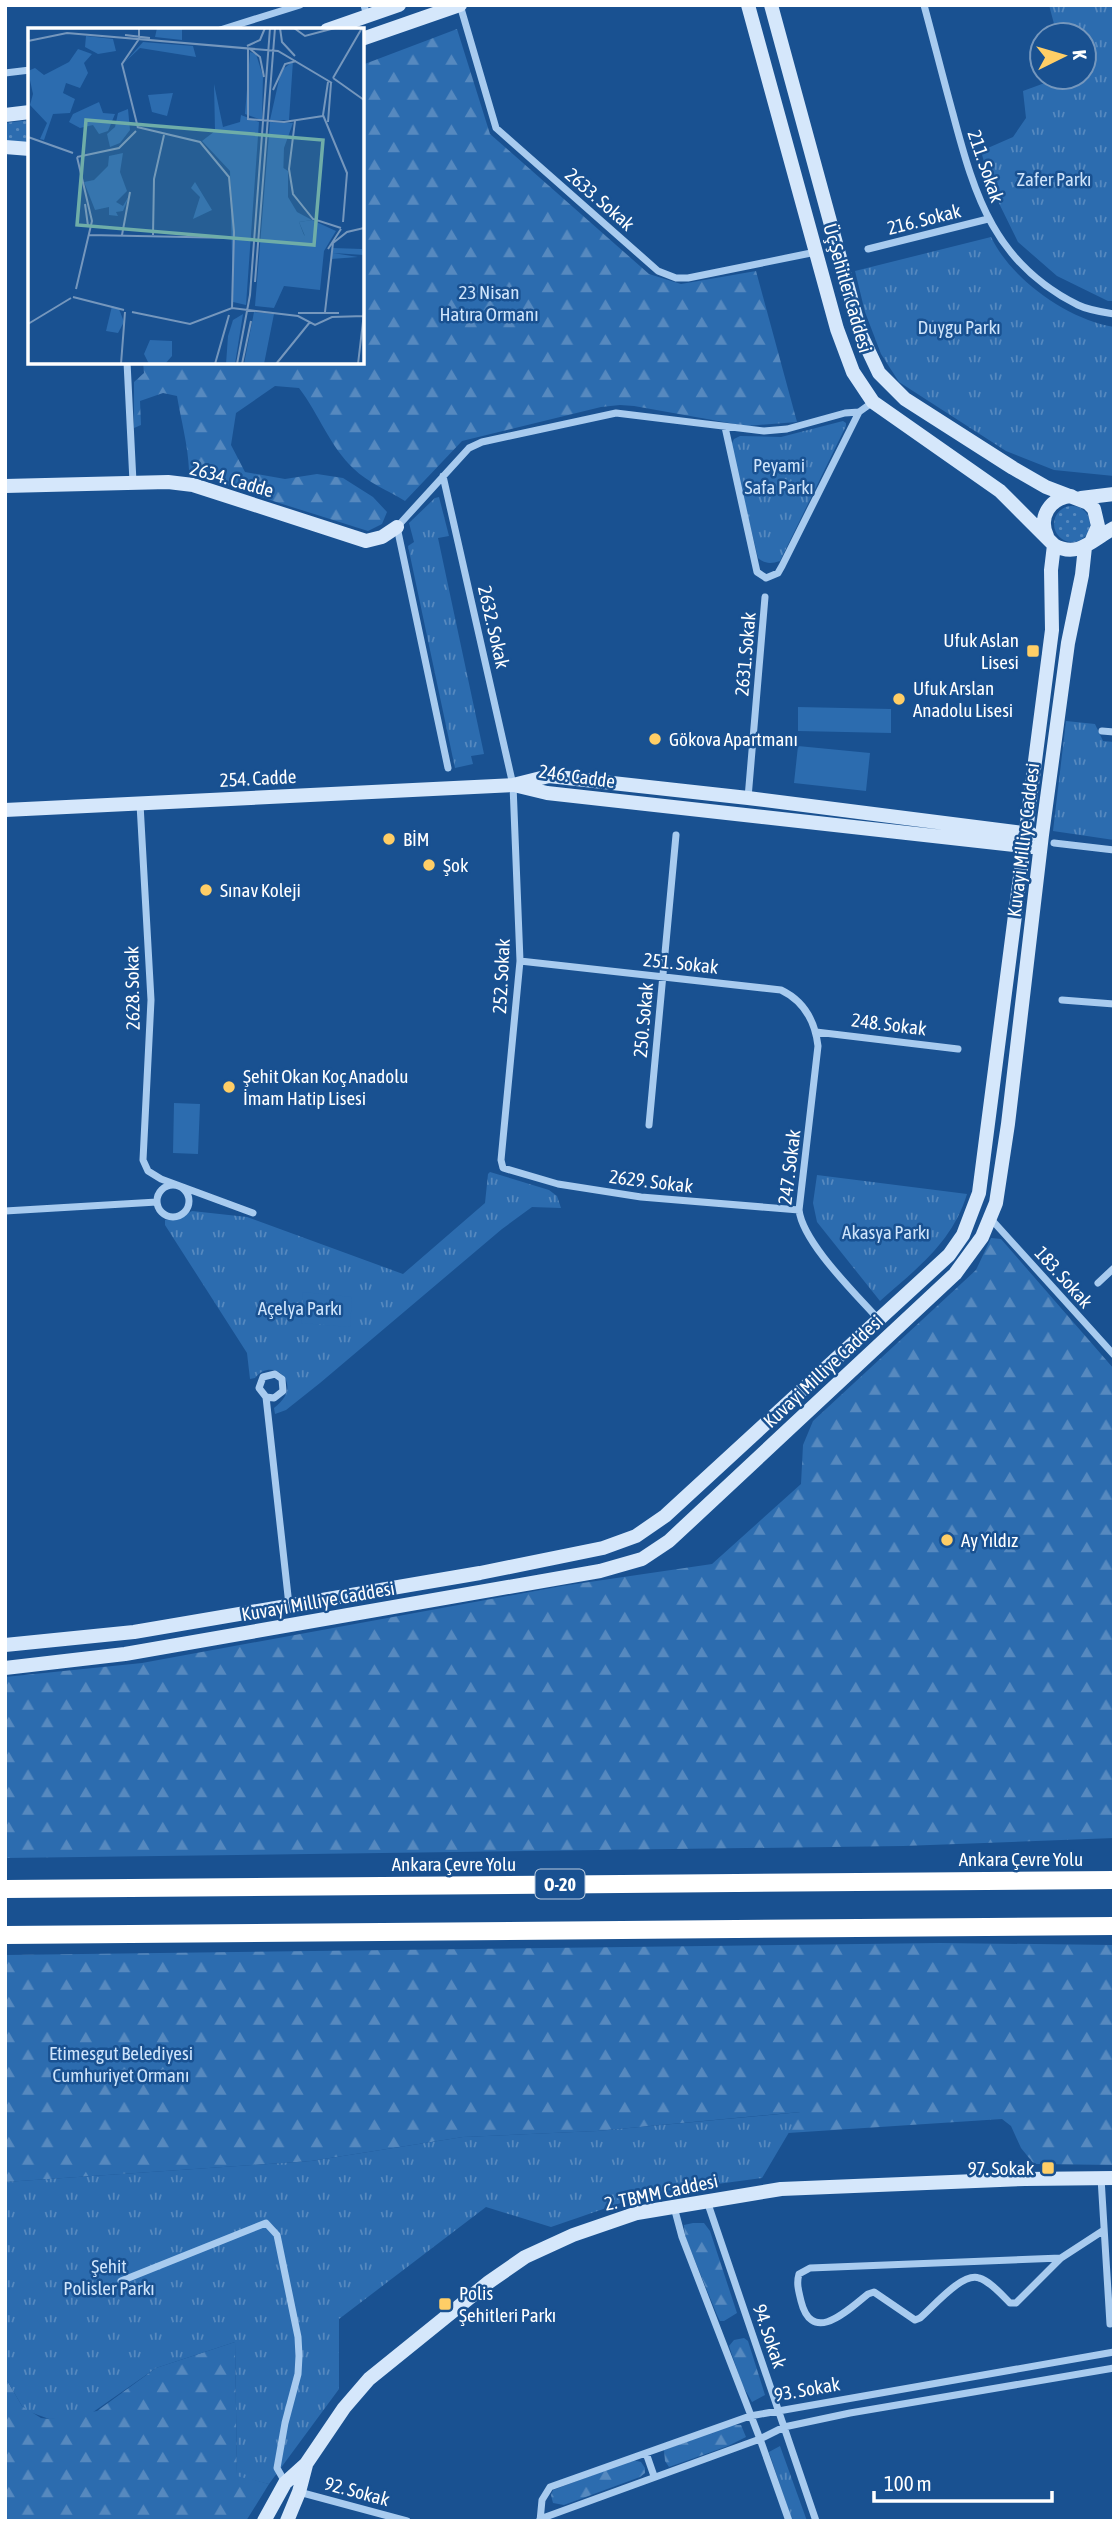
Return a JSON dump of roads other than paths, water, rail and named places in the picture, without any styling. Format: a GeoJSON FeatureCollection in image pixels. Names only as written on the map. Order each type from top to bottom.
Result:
{"type":"FeatureCollection","features":[{"type":"Feature","properties":{"kind":"highway","name":"Ankara Çevre Yolu"},"geometry":{"type":"LineString","coordinates":[[5,1889],[1114,1880]]}},
{"type":"Feature","properties":{"kind":"highway"},"geometry":{"type":"LineString","coordinates":[[5,1935],[1114,1926]]}},
{"type":"Feature","properties":{"kind":"main road"},"geometry":{"type":"LineString","coordinates":[[331,28],[365,10],[399,5]]}},
{"type":"Feature","properties":{"kind":"main road"},"geometry":{"type":"LineString","coordinates":[[364,38],[460,5]]}},
{"type":"Feature","properties":{"kind":"main road","name":"Üç Şehitler Caddesi"},"geometry":{"type":"LineString","coordinates":[[748,5],[838,329],[853,372],[873,402],[1000,491],[1051,542]]}},
{"type":"Feature","properties":{"kind":"main road","name":"Üç Şehitler Caddesi"},"geometry":{"type":"LineString","coordinates":[[771,5],[860,335],[878,373],[905,399],[1002,461],[1046,487],[1077,497]]}},
{"type":"Feature","properties":{"kind":"main road"},"geometry":{"type":"LineString","coordinates":[[5,115],[28,112]]}},
{"type":"Feature","properties":{"kind":"main road"},"geometry":{"type":"LineString","coordinates":[[5,147],[28,149]]}},
{"type":"Feature","properties":{"kind":"main road","name":"2634. Cadde"},"geometry":{"type":"LineString","coordinates":[[5,486],[133,482],[193,485],[366,541],[382,537],[397,527]]}},
{"type":"Feature","properties":{"kind":"main road"},"geometry":{"type":"LineString","coordinates":[[1114,494],[1056,500],[1045,514],[1043,522],[1051,542],[1069,551],[1088,544],[1114,528]]}},
{"type":"Feature","properties":{"kind":"main road"},"geometry":{"type":"LineString","coordinates":[[1077,497],[1088,503],[1097,517],[1096,534],[1088,544]]}},
{"type":"Feature","properties":{"kind":"main road","name":"Kuvayi Milliye Caddesi"},"geometry":{"type":"LineString","coordinates":[[5,1645],[134,1632],[480,1573],[625,1542],[665,1516],[948,1255],[963,1235],[976,1205],[985,1156],[1052,630],[1051,542]]}},
{"type":"Feature","properties":{"kind":"main road","name":"Kuvayi Milliye Caddesi"},"geometry":{"type":"LineString","coordinates":[[5,1668],[125,1654],[617,1568],[642,1559],[663,1545],[955,1274],[971,1255],[996,1203],[1046,842],[1068,643],[1088,544]]}},
{"type":"Feature","properties":{"kind":"main road","name":"246. Cadde"},"geometry":{"type":"LineString","coordinates":[[513,785],[549,776],[748,798],[1024,839]]}},
{"type":"Feature","properties":{"kind":"main road","name":"246. Cadde"},"geometry":{"type":"LineString","coordinates":[[513,785],[547,793],[1024,839]]}},
{"type":"Feature","properties":{"kind":"main road","name":"254. Cadde"},"geometry":{"type":"LineString","coordinates":[[5,810],[513,785]]}},
{"type":"Feature","properties":{"kind":"main road"},"geometry":{"type":"LineString","coordinates":[[1024,839],[1046,842]]}},
{"type":"Feature","properties":{"kind":"main road"},"geometry":{"type":"LineString","coordinates":[[751,1438],[763,1452]]}},
{"type":"Feature","properties":{"kind":"main road","name":"2. TBMM Caddesi"},"geometry":{"type":"LineString","coordinates":[[264,2521],[285,2483],[306,2464],[344,2408],[369,2379],[489,2282],[525,2257],[563,2239],[615,2218],[781,2189],[1107,2178]]}},
{"type":"Feature","properties":{"kind":"main road","name":"2. TBMM Caddesi"},"geometry":{"type":"LineString","coordinates":[[287,2521],[299,2492],[306,2464]]}},
{"type":"Feature","properties":{"kind":"main road"},"geometry":{"type":"LineString","coordinates":[[285,2483],[299,2492]]}},
{"type":"Feature","properties":{"kind":"street"},"geometry":{"type":"LineString","coordinates":[[226,28],[300,5]]}},
{"type":"Feature","properties":{"kind":"street","name":"2633. Sokak"},"geometry":{"type":"LineString","coordinates":[[460,5],[496,128],[658,271],[676,278],[688,278],[816,252]]}},
{"type":"Feature","properties":{"kind":"street","name":"211. Sokak"},"geometry":{"type":"LineString","coordinates":[[924,5],[970,178],[988,219],[1022,266],[1050,288],[1080,306],[1114,314]]}},
{"type":"Feature","properties":{"kind":"street"},"geometry":{"type":"LineString","coordinates":[[5,73],[28,71]]}},
{"type":"Feature","properties":{"kind":"street","name":"216. Sokak"},"geometry":{"type":"LineString","coordinates":[[868,248],[988,219]]}},
{"type":"Feature","properties":{"kind":"street"},"geometry":{"type":"LineString","coordinates":[[127,364],[133,482]]}},
{"type":"Feature","properties":{"kind":"street"},"geometry":{"type":"LineString","coordinates":[[725,427],[757,572],[766,578],[778,572],[782,566],[859,412],[873,402]]}},
{"type":"Feature","properties":{"kind":"street"},"geometry":{"type":"LineString","coordinates":[[449,768],[397,527],[469,448],[475,444],[616,413],[747,430],[787,429],[845,413],[859,412]]}},
{"type":"Feature","properties":{"kind":"street","name":"2632. Sokak"},"geometry":{"type":"LineString","coordinates":[[443,476],[513,785]]}},
{"type":"Feature","properties":{"kind":"street","name":"2631. Sokak"},"geometry":{"type":"LineString","coordinates":[[748,798],[765,597]]}},
{"type":"Feature","properties":{"kind":"street"},"geometry":{"type":"LineString","coordinates":[[1102,731],[1114,732]]}},
{"type":"Feature","properties":{"kind":"street","name":"252. Sokak"},"geometry":{"type":"LineString","coordinates":[[503,1168],[501,1160],[520,961],[513,785]]}},
{"type":"Feature","properties":{"kind":"street","name":"2628. Sokak"},"geometry":{"type":"LineString","coordinates":[[140,803],[150,1000],[143,1160],[148,1171],[181,1187]]}},
{"type":"Feature","properties":{"kind":"street","name":"250. Sokak"},"geometry":{"type":"LineString","coordinates":[[649,1125],[676,835]]}},
{"type":"Feature","properties":{"kind":"street"},"geometry":{"type":"LineString","coordinates":[[1046,842],[1114,850]]}},
{"type":"Feature","properties":{"kind":"street","name":"251. Sokak"},"geometry":{"type":"LineString","coordinates":[[520,961],[781,990],[790,994],[804,1008],[817,1032]]}},
{"type":"Feature","properties":{"kind":"street"},"geometry":{"type":"LineString","coordinates":[[1062,1000],[1114,1004]]}},
{"type":"Feature","properties":{"kind":"street","name":"247. Sokak"},"geometry":{"type":"LineString","coordinates":[[817,1032],[817,1065],[799,1210],[803,1230],[879,1320]]}},
{"type":"Feature","properties":{"kind":"street","name":"248. Sokak"},"geometry":{"type":"LineString","coordinates":[[817,1032],[958,1049]]}},
{"type":"Feature","properties":{"kind":"street","name":"2629. Sokak"},"geometry":{"type":"LineString","coordinates":[[503,1168],[558,1184],[641,1197],[799,1210]]}},
{"type":"Feature","properties":{"kind":"street"},"geometry":{"type":"LineString","coordinates":[[181,1187],[189,1200],[186,1210],[177,1216],[167,1215],[159,1208],[159,1194],[166,1187],[176,1185],[253,1213]]}},
{"type":"Feature","properties":{"kind":"street"},"geometry":{"type":"LineString","coordinates":[[5,1211],[158,1202]]}},
{"type":"Feature","properties":{"kind":"street","name":"183. Sokak"},"geometry":{"type":"LineString","coordinates":[[990,1219],[1114,1355]]}},
{"type":"Feature","properties":{"kind":"street"},"geometry":{"type":"LineString","coordinates":[[1098,1283],[1114,1268]]}},
{"type":"Feature","properties":{"kind":"street"},"geometry":{"type":"LineString","coordinates":[[266,1397],[289,1605]]}},
{"type":"Feature","properties":{"kind":"street"},"geometry":{"type":"LineString","coordinates":[[1107,2178],[1104,2230],[1111,2325]]}},
{"type":"Feature","properties":{"kind":"street","name":"94. Sokak"},"geometry":{"type":"LineString","coordinates":[[707,2201],[816,2521]]}},
{"type":"Feature","properties":{"kind":"street"},"geometry":{"type":"LineString","coordinates":[[674,2206],[682,2237],[789,2521]]}},
{"type":"Feature","properties":{"kind":"street"},"geometry":{"type":"LineString","coordinates":[[121,2281],[265,2223],[274,2230],[291,2299],[299,2356],[298,2374],[277,2468],[285,2483]]}},
{"type":"Feature","properties":{"kind":"street"},"geometry":{"type":"LineString","coordinates":[[1061,2258],[810,2268],[799,2274],[798,2287],[804,2313],[810,2320],[817,2322],[834,2321],[874,2292],[915,2320],[961,2281],[970,2277],[983,2278],[1010,2303],[1016,2303],[1061,2258],[1104,2230]]}},
{"type":"Feature","properties":{"kind":"street","name":"93. Sokak"},"geometry":{"type":"LineString","coordinates":[[1114,2352],[750,2416],[550,2487],[542,2500],[540,2520],[760,2439],[785,2427],[850,2413],[1114,2368]]}},
{"type":"Feature","properties":{"kind":"street"},"geometry":{"type":"LineString","coordinates":[[1000,2371],[1003,2387]]}},
{"type":"Feature","properties":{"kind":"street"},"geometry":{"type":"LineString","coordinates":[[646,2453],[654,2476]]}},
{"type":"Feature","properties":{"kind":"street","name":"92. Sokak"},"geometry":{"type":"LineString","coordinates":[[299,2492],[407,2521]]}},
{"type":"Feature","properties":{"kind":"place","name":"Ufuk Aslan Lisesi"},"geometry":{"type":"Point","coordinates":[1033,651]}},
{"type":"Feature","properties":{"kind":"place","name":"Ufuk Arslan Anadolu Lisesi"},"geometry":{"type":"Point","coordinates":[899,699]}},
{"type":"Feature","properties":{"kind":"place","name":"Gökova Apartmanı"},"geometry":{"type":"Point","coordinates":[655,739]}},
{"type":"Feature","properties":{"kind":"place","name":"BİM"},"geometry":{"type":"Point","coordinates":[389,839]}},
{"type":"Feature","properties":{"kind":"place","name":"Şok"},"geometry":{"type":"Point","coordinates":[429,865]}},
{"type":"Feature","properties":{"kind":"place","name":"Sınav Koleji"},"geometry":{"type":"Point","coordinates":[206,890]}},
{"type":"Feature","properties":{"kind":"place","name":"Şehit Okan Koç Anadolu İmam Hatip Lisesi"},"geometry":{"type":"Point","coordinates":[229,1087]}},
{"type":"Feature","properties":{"kind":"place","name":"Ay Yıldız"},"geometry":{"type":"Point","coordinates":[947,1540]}},
{"type":"Feature","properties":{"kind":"place","name":"97. Sokak"},"geometry":{"type":"Point","coordinates":[1048,2168]}},
{"type":"Feature","properties":{"kind":"place","name":"Polis Şehitleri Parkı"},"geometry":{"type":"Point","coordinates":[445,2304]}},
{"type":"Feature","properties":{"kind":"park label","name":"Zafer Parkı"},"geometry":{"type":"Point","coordinates":[1054,179]}},
{"type":"Feature","properties":{"kind":"park label","name":"23 Nisan Hatıra Ormanı"},"geometry":{"type":"Point","coordinates":[489,303]}},
{"type":"Feature","properties":{"kind":"park label","name":"Duygu Parkı"},"geometry":{"type":"Point","coordinates":[959,327]}},
{"type":"Feature","properties":{"kind":"park label","name":"Peyami Safa Parkı"},"geometry":{"type":"Point","coordinates":[779,476]}},
{"type":"Feature","properties":{"kind":"park label","name":"Akasya Parkı"},"geometry":{"type":"Point","coordinates":[886,1232]}},
{"type":"Feature","properties":{"kind":"park label","name":"Açelya Parkı"},"geometry":{"type":"Point","coordinates":[300,1308]}},
{"type":"Feature","properties":{"kind":"park label","name":"Etimesgut Belediyesi Cumhuriyet Ormanı"},"geometry":{"type":"Point","coordinates":[121,2064]}},
{"type":"Feature","properties":{"kind":"park label","name":"Şehit Polisler Parkı"},"geometry":{"type":"Point","coordinates":[109,2277]}}]}
